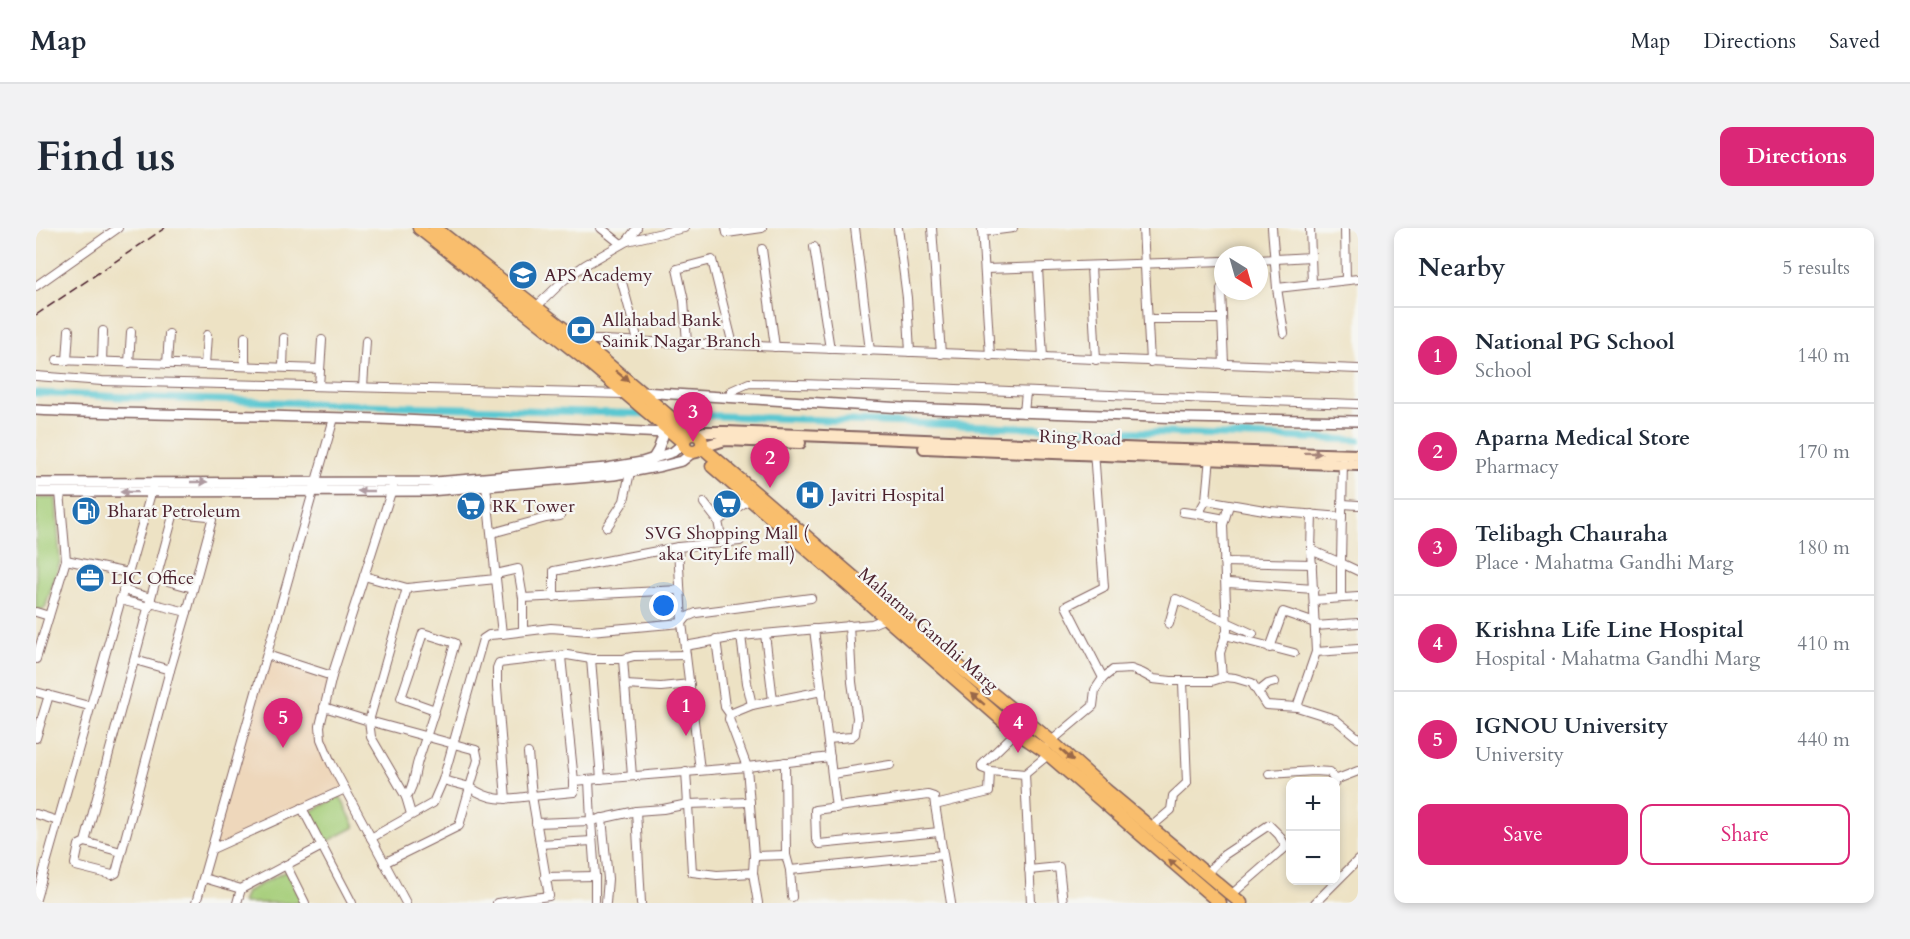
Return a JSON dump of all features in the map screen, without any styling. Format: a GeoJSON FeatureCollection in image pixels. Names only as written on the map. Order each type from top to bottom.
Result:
{"type":"FeatureCollection","features":[{"type":"Feature","properties":{"kind":"main road"},"geometry":{"type":"LineString","coordinates":[[419,228],[579,349],[662,408],[667,427]]}},
{"type":"Feature","properties":{"kind":"main road"},"geometry":{"type":"LineString","coordinates":[[440,229],[535,308],[642,408],[693,444],[1051,741],[1236,899]]}},
{"type":"Feature","properties":{"kind":"main road"},"geometry":{"type":"LineString","coordinates":[[693,444],[705,432],[725,432],[1094,451]]}},
{"type":"Feature","properties":{"kind":"main road","name":"Ring Road"},"geometry":{"type":"LineString","coordinates":[[693,444],[725,440],[1094,451],[1343,459],[1358,465]]}},
{"type":"Feature","properties":{"kind":"main road","name":"Mahatma Gandhi Marg"},"geometry":{"type":"LineString","coordinates":[[693,444],[750,499],[1016,732],[1045,753],[1220,903]]}},
{"type":"Feature","properties":{"kind":"main road"},"geometry":{"type":"LineString","coordinates":[[1343,459],[1358,455]]}},
{"type":"Feature","properties":{"kind":"street"},"geometry":{"type":"LineString","coordinates":[[36,285],[118,228]]}},
{"type":"Feature","properties":{"kind":"street"},"geometry":{"type":"LineString","coordinates":[[601,228],[624,242],[684,228]]}},
{"type":"Feature","properties":{"kind":"street"},"geometry":{"type":"LineString","coordinates":[[535,308],[564,280],[624,242],[637,228]]}},
{"type":"Feature","properties":{"kind":"street"},"geometry":{"type":"LineString","coordinates":[[726,228],[727,233],[762,228]]}},
{"type":"Feature","properties":{"kind":"street"},"geometry":{"type":"LineString","coordinates":[[855,228],[870,351]]}},
{"type":"Feature","properties":{"kind":"street"},"geometry":{"type":"LineString","coordinates":[[898,228],[907,298],[910,352]]}},
{"type":"Feature","properties":{"kind":"street"},"geometry":{"type":"LineString","coordinates":[[933,228],[941,354]]}},
{"type":"Feature","properties":{"kind":"street"},"geometry":{"type":"LineString","coordinates":[[990,356],[982,230],[1013,228]]}},
{"type":"Feature","properties":{"kind":"street"},"geometry":{"type":"LineString","coordinates":[[1143,228],[1150,362]]}},
{"type":"Feature","properties":{"kind":"street"},"geometry":{"type":"LineString","coordinates":[[1272,228],[1277,288],[1284,333]]}},
{"type":"Feature","properties":{"kind":"street"},"geometry":{"type":"LineString","coordinates":[[1310,228],[1312,284]]}},
{"type":"Feature","properties":{"kind":"street"},"geometry":{"type":"LineString","coordinates":[[1345,228],[1346,280]]}},
{"type":"Feature","properties":{"kind":"street"},"geometry":{"type":"LineString","coordinates":[[814,247],[830,349]]}},
{"type":"Feature","properties":{"kind":"street"},"geometry":{"type":"LineString","coordinates":[[762,249],[775,347]]}},
{"type":"Feature","properties":{"kind":"street"},"geometry":{"type":"LineString","coordinates":[[1268,259],[1311,257]]}},
{"type":"Feature","properties":{"kind":"street"},"geometry":{"type":"LineString","coordinates":[[687,343],[684,301],[676,270],[712,260],[733,345]]}},
{"type":"Feature","properties":{"kind":"street"},"geometry":{"type":"LineString","coordinates":[[985,269],[1214,261]]}},
{"type":"Feature","properties":{"kind":"street"},"geometry":{"type":"LineString","coordinates":[[1091,266],[1096,360]]}},
{"type":"Feature","properties":{"kind":"street"},"geometry":{"type":"LineString","coordinates":[[1038,268],[1043,358]]}},
{"type":"Feature","properties":{"kind":"street"},"geometry":{"type":"LineString","coordinates":[[620,275],[638,341]]}},
{"type":"Feature","properties":{"kind":"street"},"geometry":{"type":"LineString","coordinates":[[1277,288],[1358,279]]}},
{"type":"Feature","properties":{"kind":"street"},"geometry":{"type":"LineString","coordinates":[[1221,300],[1224,365]]}},
{"type":"Feature","properties":{"kind":"street"},"geometry":{"type":"LineString","coordinates":[[1148,319],[1222,320]]}},
{"type":"Feature","properties":{"kind":"street"},"geometry":{"type":"LineString","coordinates":[[67,361],[69,330]]}},
{"type":"Feature","properties":{"kind":"street"},"geometry":{"type":"LineString","coordinates":[[102,362],[103,331]]}},
{"type":"Feature","properties":{"kind":"street"},"geometry":{"type":"LineString","coordinates":[[129,363],[131,332]]}},
{"type":"Feature","properties":{"kind":"street"},"geometry":{"type":"LineString","coordinates":[[167,364],[169,334]]}},
{"type":"Feature","properties":{"kind":"street"},"geometry":{"type":"LineString","coordinates":[[205,365],[207,335]]}},
{"type":"Feature","properties":{"kind":"street"},"geometry":{"type":"LineString","coordinates":[[244,366],[245,337]]}},
{"type":"Feature","properties":{"kind":"street"},"geometry":{"type":"LineString","coordinates":[[283,368],[284,338]]}},
{"type":"Feature","properties":{"kind":"street"},"geometry":{"type":"LineString","coordinates":[[579,349],[586,339],[1358,369]]}},
{"type":"Feature","properties":{"kind":"street"},"geometry":{"type":"LineString","coordinates":[[320,386],[322,340]]}},
{"type":"Feature","properties":{"kind":"street"},"geometry":{"type":"LineString","coordinates":[[363,387],[366,341]]}},
{"type":"Feature","properties":{"kind":"street"},"geometry":{"type":"LineString","coordinates":[[57,360],[320,369]]}},
{"type":"Feature","properties":{"kind":"street"},"geometry":{"type":"LineString","coordinates":[[36,376],[102,381],[626,394]]}},
{"type":"Feature","properties":{"kind":"street"},"geometry":{"type":"LineString","coordinates":[[730,398],[731,391],[749,383],[1358,404]]}},
{"type":"Feature","properties":{"kind":"street"},"geometry":{"type":"LineString","coordinates":[[642,392],[903,408],[1184,418],[1358,421]]}},
{"type":"Feature","properties":{"kind":"street"},"geometry":{"type":"LineString","coordinates":[[1024,412],[1026,392]]}},
{"type":"Feature","properties":{"kind":"street"},"geometry":{"type":"LineString","coordinates":[[36,410],[130,415],[667,427],[652,460]]}},
{"type":"Feature","properties":{"kind":"street"},"geometry":{"type":"LineString","coordinates":[[196,903],[334,418]]}},
{"type":"Feature","properties":{"kind":"street"},"geometry":{"type":"LineString","coordinates":[[393,486],[429,491],[630,472],[682,461],[693,444]]}},
{"type":"Feature","properties":{"kind":"street"},"geometry":{"type":"LineString","coordinates":[[36,483],[152,487],[393,486],[607,468],[652,460],[693,444]]}},
{"type":"Feature","properties":{"kind":"street"},"geometry":{"type":"LineString","coordinates":[[1094,451],[1104,587],[1066,606],[1103,678]]}},
{"type":"Feature","properties":{"kind":"street"},"geometry":{"type":"LineString","coordinates":[[1198,514],[1206,500],[1210,455]]}},
{"type":"Feature","properties":{"kind":"street"},"geometry":{"type":"LineString","coordinates":[[1341,598],[1343,459]]}},
{"type":"Feature","properties":{"kind":"street"},"geometry":{"type":"LineString","coordinates":[[607,527],[624,501],[630,472]]}},
{"type":"Feature","properties":{"kind":"street"},"geometry":{"type":"LineString","coordinates":[[393,486],[332,676],[320,726],[321,739],[345,789],[406,903]]}},
{"type":"Feature","properties":{"kind":"street"},"geometry":{"type":"LineString","coordinates":[[486,486],[502,634]]}},
{"type":"Feature","properties":{"kind":"street"},"geometry":{"type":"LineString","coordinates":[[36,492],[152,487]]}},
{"type":"Feature","properties":{"kind":"street"},"geometry":{"type":"LineString","coordinates":[[36,899],[152,487]]}},
{"type":"Feature","properties":{"kind":"street"},"geometry":{"type":"LineString","coordinates":[[36,659],[38,645],[66,560],[60,492]]}},
{"type":"Feature","properties":{"kind":"street"},"geometry":{"type":"LineString","coordinates":[[718,521],[750,499]]}},
{"type":"Feature","properties":{"kind":"street"},"geometry":{"type":"LineString","coordinates":[[1206,500],[1229,505],[1342,517]]}},
{"type":"Feature","properties":{"kind":"street"},"geometry":{"type":"LineString","coordinates":[[704,503],[718,521],[722,543]]}},
{"type":"Feature","properties":{"kind":"street"},"geometry":{"type":"LineString","coordinates":[[1343,504],[1358,505]]}},
{"type":"Feature","properties":{"kind":"street"},"geometry":{"type":"LineString","coordinates":[[1222,678],[1220,653],[1226,621],[1223,525],[1229,505]]}},
{"type":"Feature","properties":{"kind":"street"},"geometry":{"type":"LineString","coordinates":[[1183,512],[1225,519]]}},
{"type":"Feature","properties":{"kind":"street"},"geometry":{"type":"LineString","coordinates":[[85,843],[174,514],[208,516],[212,520],[116,873],[110,875],[75,865],[80,845],[85,843],[121,852]]}},
{"type":"Feature","properties":{"kind":"street"},"geometry":{"type":"LineString","coordinates":[[1297,707],[1316,652],[1311,550],[1312,514]]}},
{"type":"Feature","properties":{"kind":"street"},"geometry":{"type":"LineString","coordinates":[[492,533],[560,516]]}},
{"type":"Feature","properties":{"kind":"street"},"geometry":{"type":"LineString","coordinates":[[554,597],[554,571],[678,547],[740,541]]}},
{"type":"Feature","properties":{"kind":"street"},"geometry":{"type":"LineString","coordinates":[[678,547],[682,623],[700,770]]}},
{"type":"Feature","properties":{"kind":"street"},"geometry":{"type":"LineString","coordinates":[[1311,550],[1358,571]]}},
{"type":"Feature","properties":{"kind":"street"},"geometry":{"type":"LineString","coordinates":[[66,560],[128,573]]}},
{"type":"Feature","properties":{"kind":"street"},"geometry":{"type":"LineString","coordinates":[[1224,562],[1312,564]]}},
{"type":"Feature","properties":{"kind":"street"},"geometry":{"type":"LineString","coordinates":[[364,576],[407,588],[496,577],[519,569],[523,598],[523,632]]}},
{"type":"Feature","properties":{"kind":"street"},"geometry":{"type":"LineString","coordinates":[[157,578],[193,588]]}},
{"type":"Feature","properties":{"kind":"street"},"geometry":{"type":"LineString","coordinates":[[1228,583],[1314,589]]}},
{"type":"Feature","properties":{"kind":"street"},"geometry":{"type":"LineString","coordinates":[[407,588],[369,721],[371,737],[406,797],[411,814]]}},
{"type":"Feature","properties":{"kind":"street"},"geometry":{"type":"LineString","coordinates":[[123,590],[150,603]]}},
{"type":"Feature","properties":{"kind":"street"},"geometry":{"type":"LineString","coordinates":[[523,598],[680,590]]}},
{"type":"Feature","properties":{"kind":"street"},"geometry":{"type":"LineString","coordinates":[[1314,600],[1358,597]]}},
{"type":"Feature","properties":{"kind":"street"},"geometry":{"type":"LineString","coordinates":[[371,838],[433,803],[443,780],[483,639],[489,635],[551,628],[590,631],[682,623],[687,617],[696,613],[811,598]]}},
{"type":"Feature","properties":{"kind":"street"},"geometry":{"type":"LineString","coordinates":[[1169,624],[1176,599],[1253,634]]}},
{"type":"Feature","properties":{"kind":"street"},"geometry":{"type":"LineString","coordinates":[[120,600],[150,603],[187,612]]}},
{"type":"Feature","properties":{"kind":"street"},"geometry":{"type":"LineString","coordinates":[[36,612],[49,616]]}},
{"type":"Feature","properties":{"kind":"street"},"geometry":{"type":"LineString","coordinates":[[1270,648],[1283,612],[1315,625],[1358,623]]}},
{"type":"Feature","properties":{"kind":"street"},"geometry":{"type":"LineString","coordinates":[[506,800],[497,687],[499,663],[579,656],[591,659],[622,659],[686,650],[716,639],[872,624],[886,618]]}},
{"type":"Feature","properties":{"kind":"street"},"geometry":{"type":"LineString","coordinates":[[828,739],[850,737],[855,734],[857,717],[852,682],[849,625]]}},
{"type":"Feature","properties":{"kind":"street"},"geometry":{"type":"LineString","coordinates":[[814,629],[836,808]]}},
{"type":"Feature","properties":{"kind":"street"},"geometry":{"type":"LineString","coordinates":[[406,797],[410,792],[417,761],[427,737],[455,643],[423,633],[401,698],[435,710]]}},
{"type":"Feature","properties":{"kind":"street"},"geometry":{"type":"LineString","coordinates":[[765,634],[773,700]]}},
{"type":"Feature","properties":{"kind":"street"},"geometry":{"type":"LineString","coordinates":[[1225,635],[1294,653]]}},
{"type":"Feature","properties":{"kind":"street"},"geometry":{"type":"LineString","coordinates":[[741,636],[752,705]]}},
{"type":"Feature","properties":{"kind":"street"},"geometry":{"type":"LineString","coordinates":[[716,639],[725,707],[730,714],[729,719],[747,767],[754,856],[753,873],[758,903]]}},
{"type":"Feature","properties":{"kind":"street"},"geometry":{"type":"LineString","coordinates":[[1316,652],[1358,649]]}},
{"type":"Feature","properties":{"kind":"street"},"geometry":{"type":"LineString","coordinates":[[267,655],[332,676]]}},
{"type":"Feature","properties":{"kind":"street"},"geometry":{"type":"LineString","coordinates":[[443,780],[470,788],[482,796],[506,800],[574,792],[561,657]]}},
{"type":"Feature","properties":{"kind":"street"},"geometry":{"type":"LineString","coordinates":[[591,659],[601,779]]}},
{"type":"Feature","properties":{"kind":"street"},"geometry":{"type":"LineString","coordinates":[[622,659],[632,776]]}},
{"type":"Feature","properties":{"kind":"street"},"geometry":{"type":"LineString","coordinates":[[135,660],[170,670]]}},
{"type":"Feature","properties":{"kind":"street"},"geometry":{"type":"LineString","coordinates":[[1032,903],[1024,774],[1045,753],[1051,741],[1093,706],[1095,690],[1113,669],[1131,669],[1153,679],[1183,682],[1235,678],[1252,683],[1266,705],[1297,707],[1335,719],[1357,735]]}},
{"type":"Feature","properties":{"kind":"street"},"geometry":{"type":"LineString","coordinates":[[1150,827],[1171,810],[1173,796],[1187,783],[1183,682]]}},
{"type":"Feature","properties":{"kind":"street"},"geometry":{"type":"LineString","coordinates":[[1258,692],[1268,684],[1275,682]]}},
{"type":"Feature","properties":{"kind":"street"},"geometry":{"type":"LineString","coordinates":[[625,685],[661,687],[690,684]]}},
{"type":"Feature","properties":{"kind":"street"},"geometry":{"type":"LineString","coordinates":[[730,714],[752,705],[822,691]]}},
{"type":"Feature","properties":{"kind":"street"},"geometry":{"type":"LineString","coordinates":[[36,692],[89,706]]}},
{"type":"Feature","properties":{"kind":"street"},"geometry":{"type":"LineString","coordinates":[[36,738],[49,695]]}},
{"type":"Feature","properties":{"kind":"street"},"geometry":{"type":"LineString","coordinates":[[324,707],[472,749],[478,753],[459,826],[384,863]]}},
{"type":"Feature","properties":{"kind":"street"},"geometry":{"type":"LineString","coordinates":[[1016,732],[982,765],[983,770],[1024,774]]}},
{"type":"Feature","properties":{"kind":"street"},"geometry":{"type":"LineString","coordinates":[[497,903],[550,899],[536,823],[528,753]]}},
{"type":"Feature","properties":{"kind":"street"},"geometry":{"type":"LineString","coordinates":[[574,781],[747,767],[830,757]]}},
{"type":"Feature","properties":{"kind":"street"},"geometry":{"type":"LineString","coordinates":[[785,762],[786,855],[790,870],[792,897]]}},
{"type":"Feature","properties":{"kind":"street"},"geometry":{"type":"LineString","coordinates":[[832,774],[890,765]]}},
{"type":"Feature","properties":{"kind":"street"},"geometry":{"type":"LineString","coordinates":[[686,771],[692,872],[717,875],[753,873]]}},
{"type":"Feature","properties":{"kind":"street"},"geometry":{"type":"LineString","coordinates":[[935,805],[990,792],[990,771]]}},
{"type":"Feature","properties":{"kind":"street"},"geometry":{"type":"LineString","coordinates":[[1269,774],[1314,771],[1330,772],[1333,777]]}},
{"type":"Feature","properties":{"kind":"street"},"geometry":{"type":"LineString","coordinates":[[1340,779],[1358,771]]}},
{"type":"Feature","properties":{"kind":"street"},"geometry":{"type":"LineString","coordinates":[[589,780],[595,876],[592,902],[606,903],[608,879],[602,818]]}},
{"type":"Feature","properties":{"kind":"street"},"geometry":{"type":"LineString","coordinates":[[212,849],[345,789]]}},
{"type":"Feature","properties":{"kind":"street"},"geometry":{"type":"LineString","coordinates":[[939,832],[819,844],[816,839],[815,810],[928,795],[934,797],[951,903]]}},
{"type":"Feature","properties":{"kind":"street"},"geometry":{"type":"LineString","coordinates":[[536,823],[591,821],[636,811],[688,804],[750,802]]}},
{"type":"Feature","properties":{"kind":"street"},"geometry":{"type":"LineString","coordinates":[[302,808],[348,902]]}},
{"type":"Feature","properties":{"kind":"street"},"geometry":{"type":"LineString","coordinates":[[636,811],[641,903]]}},
{"type":"Feature","properties":{"kind":"street"},"geometry":{"type":"LineString","coordinates":[[36,814],[58,821]]}},
{"type":"Feature","properties":{"kind":"street"},"geometry":{"type":"LineString","coordinates":[[1206,874],[1224,855],[1269,825],[1286,844]]}},
{"type":"Feature","properties":{"kind":"street"},"geometry":{"type":"LineString","coordinates":[[540,844],[592,841]]}},
{"type":"Feature","properties":{"kind":"street"},"geometry":{"type":"LineString","coordinates":[[204,878],[241,889],[322,846]]}},
{"type":"Feature","properties":{"kind":"street"},"geometry":{"type":"LineString","coordinates":[[1236,899],[1286,849]]}},
{"type":"Feature","properties":{"kind":"street"},"geometry":{"type":"LineString","coordinates":[[754,856],[786,855]]}},
{"type":"Feature","properties":{"kind":"street"},"geometry":{"type":"LineString","coordinates":[[790,870],[943,855]]}},
{"type":"Feature","properties":{"kind":"street"},"geometry":{"type":"LineString","coordinates":[[1315,903],[1358,860]]}},
{"type":"Feature","properties":{"kind":"street"},"geometry":{"type":"LineString","coordinates":[[286,866],[305,903]]}},
{"type":"Feature","properties":{"kind":"street"},"geometry":{"type":"LineString","coordinates":[[1029,870],[1059,867],[1063,903]]}},
{"type":"Feature","properties":{"kind":"street"},"geometry":{"type":"LineString","coordinates":[[545,877],[595,876]]}},
{"type":"Feature","properties":{"kind":"street"},"geometry":{"type":"LineString","coordinates":[[237,903],[241,889]]}},
{"type":"Feature","properties":{"kind":"shaded area"},"geometry":{"type":"Polygon","coordinates":[[[268,657],[331,677],[319,726],[345,789],[212,849],[268,657]]]}},
{"type":"Feature","properties":{"kind":"green space"},"geometry":{"type":"Polygon","coordinates":[[[36,498],[56,498],[60,562],[45,608],[38,611],[36,610],[36,498]]]}},
{"type":"Feature","properties":{"kind":"green space"},"geometry":{"type":"Polygon","coordinates":[[[340,796],[355,827],[325,843],[309,813],[340,796]]]}},
{"type":"Feature","properties":{"kind":"green space"},"geometry":{"type":"Polygon","coordinates":[[[286,871],[303,903],[242,903],[246,892],[286,871]]]}},
{"type":"Feature","properties":{"kind":"waterway"},"geometry":{"type":"LineString","coordinates":[[36,393],[648,414]]}},
{"type":"Feature","properties":{"kind":"waterway"},"geometry":{"type":"LineString","coordinates":[[668,414],[1358,440]]}},
{"type":"Feature","properties":{"kind":"railway"},"geometry":{"type":"LineString","coordinates":[[36,315],[165,228]]}},
{"type":"Feature","properties":{"kind":"place","name":"APS Academy"},"geometry":{"type":"Point","coordinates":[523,275]}},
{"type":"Feature","properties":{"kind":"place","name":"Allahabad Bank Sainik Nagar Branch"},"geometry":{"type":"Point","coordinates":[581,330]}},
{"type":"Feature","properties":{"kind":"place","name":"Telibagh Chauraha"},"geometry":{"type":"Point","coordinates":[693,442]}},
{"type":"Feature","properties":{"kind":"place","name":"Aparna Medical Store"},"geometry":{"type":"Point","coordinates":[770,488]}},
{"type":"Feature","properties":{"kind":"place","name":"Javitri Hospital"},"geometry":{"type":"Point","coordinates":[810,495]}},
{"type":"Feature","properties":{"kind":"place","name":"SVG Shopping Mall ( aka CityLife mall)"},"geometry":{"type":"Point","coordinates":[727,504]}},
{"type":"Feature","properties":{"kind":"place","name":"RK Tower"},"geometry":{"type":"Point","coordinates":[471,506]}},
{"type":"Feature","properties":{"kind":"place","name":"Bharat Petroleum"},"geometry":{"type":"Point","coordinates":[86,511]}},
{"type":"Feature","properties":{"kind":"place","name":"LIC Office"},"geometry":{"type":"Point","coordinates":[90,578]}},
{"type":"Feature","properties":{"kind":"place","name":"National PG School"},"geometry":{"type":"Point","coordinates":[686,736]}},
{"type":"Feature","properties":{"kind":"place","name":"IGNOU University"},"geometry":{"type":"Point","coordinates":[283,748]}},
{"type":"Feature","properties":{"kind":"place","name":"Krishna Life Line Hospital"},"geometry":{"type":"Point","coordinates":[1018,753]}}]}
